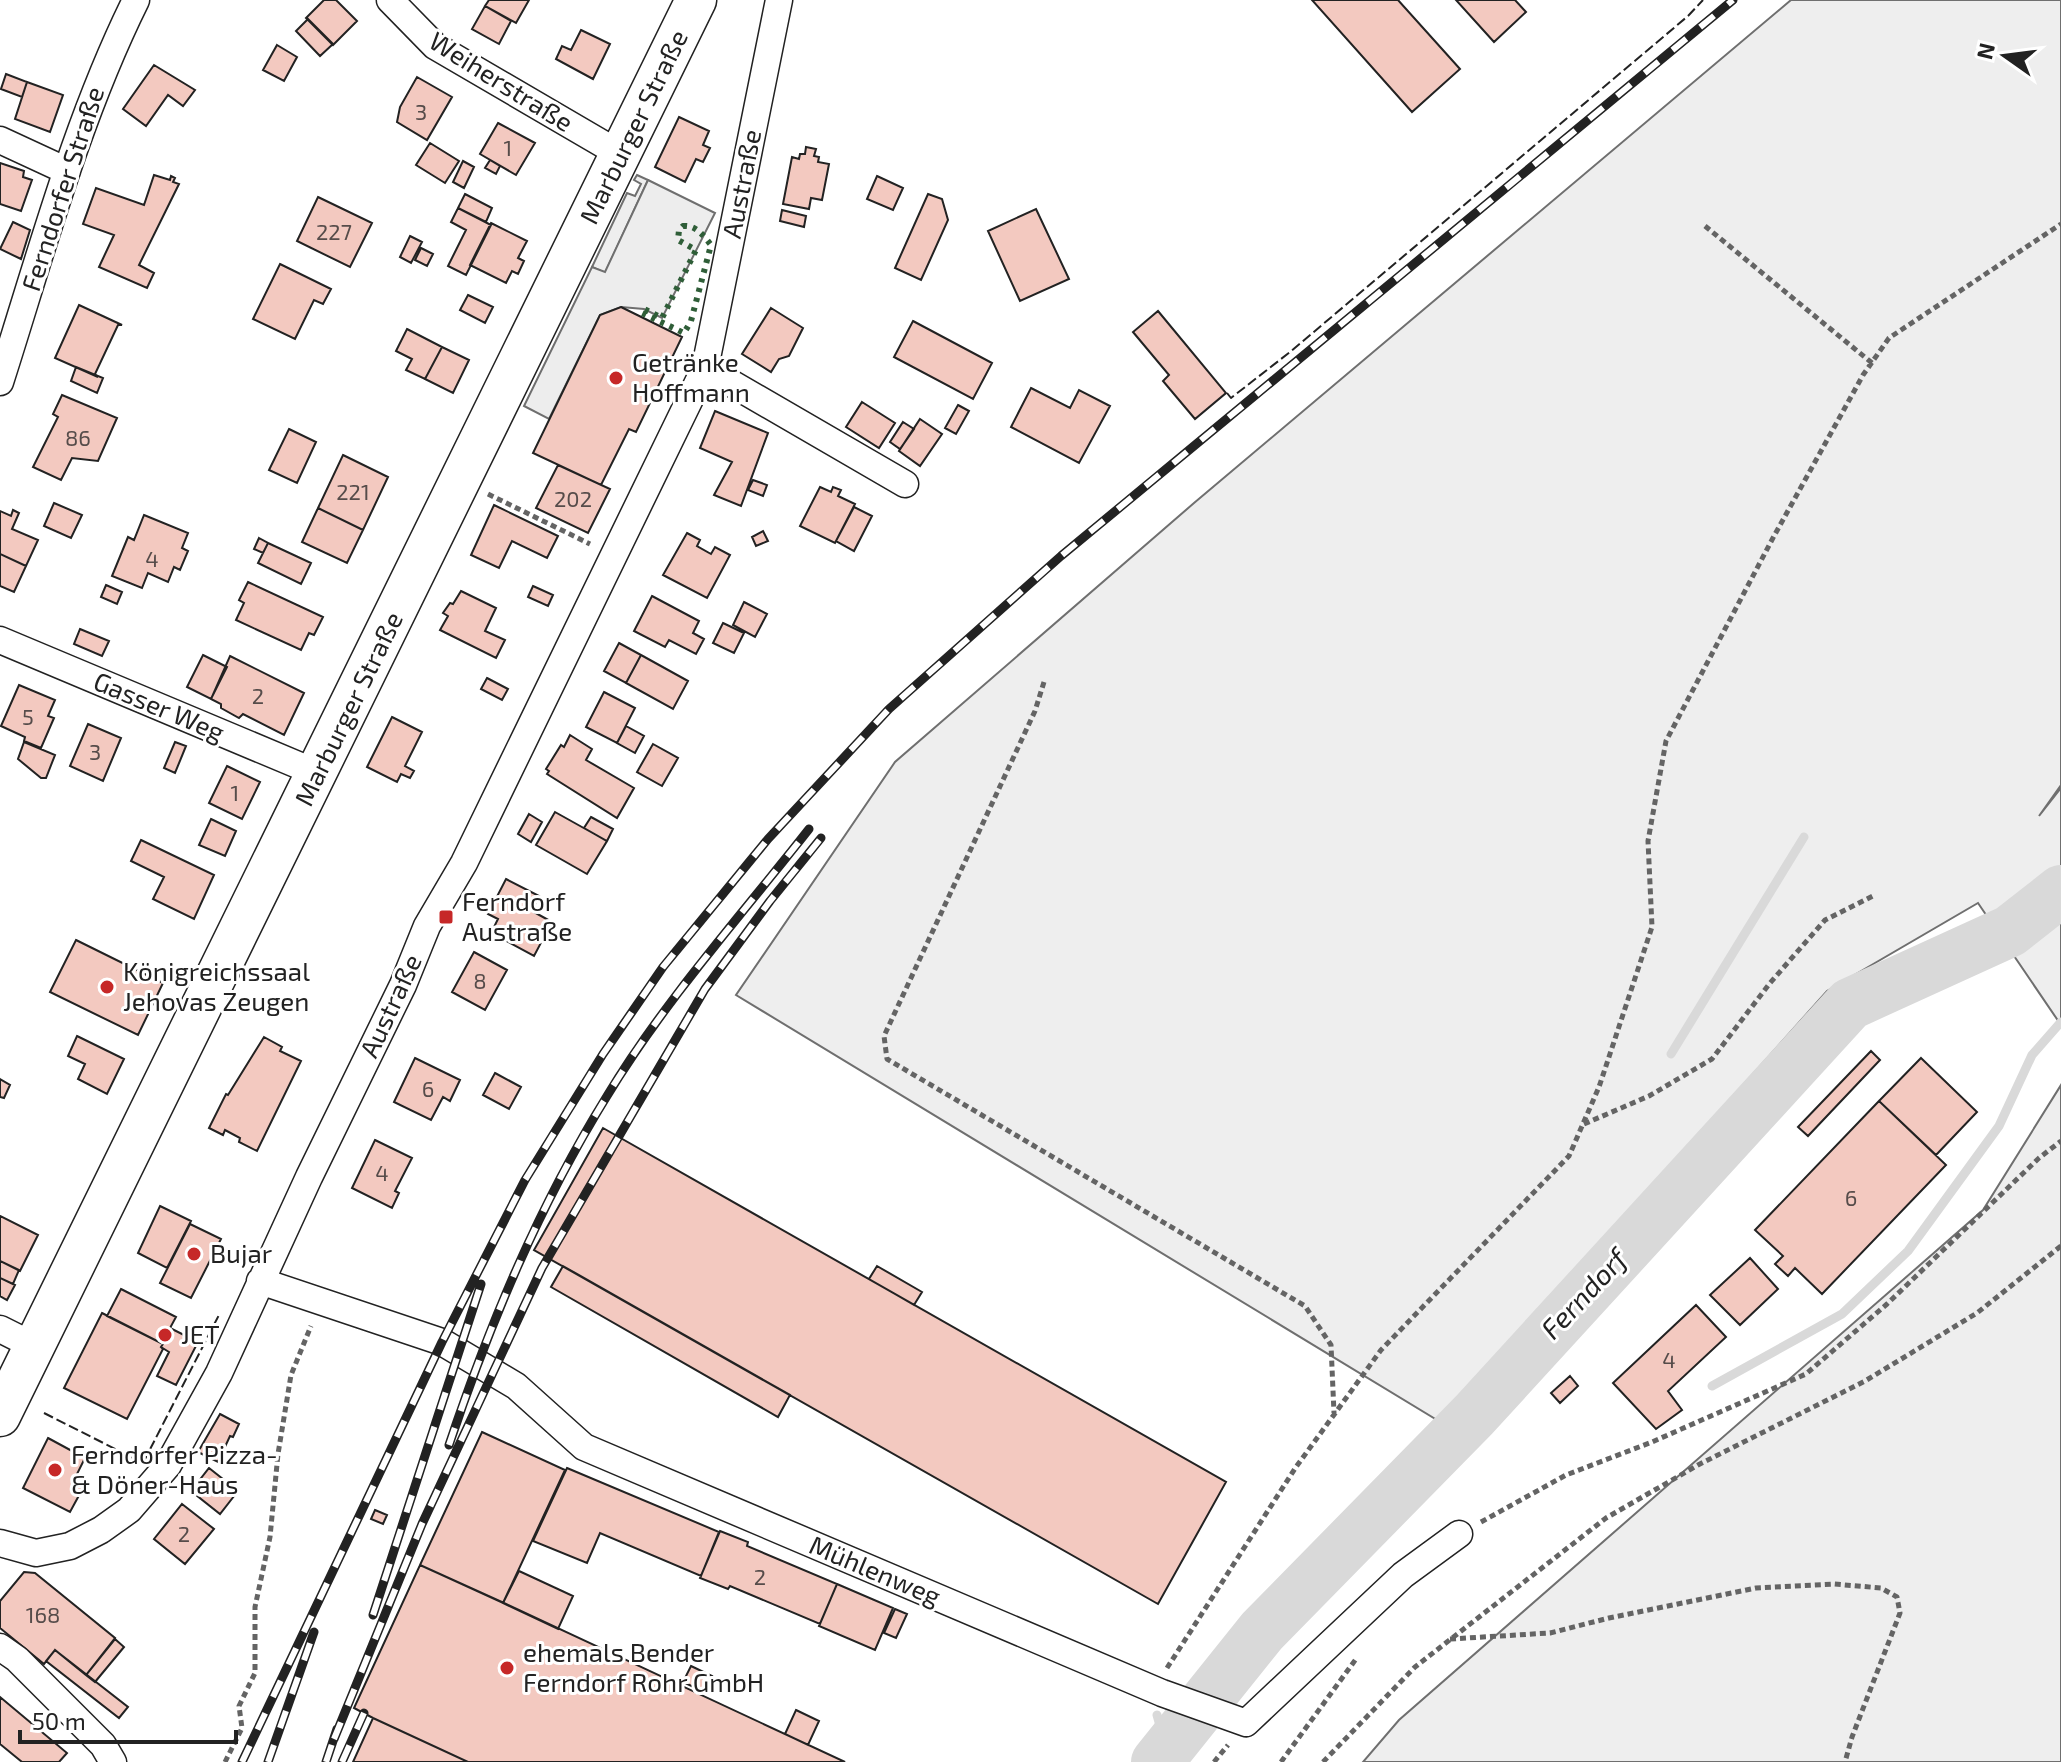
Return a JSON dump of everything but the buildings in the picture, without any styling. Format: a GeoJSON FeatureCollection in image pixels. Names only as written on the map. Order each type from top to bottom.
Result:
{"type":"FeatureCollection","features":[{"type":"Feature","properties":{"kind":"main road","name":"Marburger Straße"},"geometry":{"type":"LineString","coordinates":[[0,1416],[17,1337],[317,773],[696,0]]}},
{"type":"Feature","properties":{"kind":"street","name":"Ferndorfer Straße"},"geometry":{"type":"LineString","coordinates":[[0,382],[67,171],[107,59],[136,0]]}},
{"type":"Feature","properties":{"kind":"street","name":"Weiherstraße"},"geometry":{"type":"LineString","coordinates":[[390,0],[435,46],[620,154]]}},
{"type":"Feature","properties":{"kind":"street","name":"Austraße"},"geometry":{"type":"LineString","coordinates":[[0,1543],[36,1553],[70,1546],[101,1530],[129,1510],[168,1465],[219,1373],[403,985],[427,926],[464,863],[705,368],[779,0]]}},
{"type":"Feature","properties":{"kind":"street"},"geometry":{"type":"LineString","coordinates":[[0,140],[67,171]]}},
{"type":"Feature","properties":{"kind":"street"},"geometry":{"type":"LineString","coordinates":[[705,368],[905,484]]}},
{"type":"Feature","properties":{"kind":"street","name":"Gasser Weg"},"geometry":{"type":"LineString","coordinates":[[0,640],[317,773]]}},
{"type":"Feature","properties":{"kind":"street","name":"Mühlenweg"},"geometry":{"type":"LineString","coordinates":[[260,1281],[442,1342],[516,1386],[584,1447],[1157,1691],[1246,1723],[1403,1575],[1459,1534]]}},
{"type":"Feature","properties":{"kind":"street"},"geometry":{"type":"LineString","coordinates":[[0,1647],[17,1659],[103,1745],[113,1762]]}},
{"type":"Feature","properties":{"kind":"path"},"geometry":{"type":"LineString","coordinates":[[1157,1691],[1296,1467],[1381,1350],[1569,1156],[1599,1087],[1652,927],[1648,841],[1666,741],[1774,536],[1872,363],[1889,338],[2061,224]]}},
{"type":"Feature","properties":{"kind":"path"},"geometry":{"type":"LineString","coordinates":[[1705,226],[1872,363]]}},
{"type":"Feature","properties":{"kind":"path"},"geometry":{"type":"LineString","coordinates":[[462,482],[615,556]]}},
{"type":"Feature","properties":{"kind":"path"},"geometry":{"type":"LineString","coordinates":[[1044,682],[1035,711],[884,1036],[887,1059],[1305,1306],[1331,1345],[1334,1414]]}},
{"type":"Feature","properties":{"kind":"path"},"geometry":{"type":"LineString","coordinates":[[1583,1124],[1649,1096],[1712,1059],[1770,983],[1825,920],[1875,895]]}},
{"type":"Feature","properties":{"kind":"path"},"geometry":{"type":"LineString","coordinates":[[1459,1534],[1566,1475],[1652,1442],[1806,1374],[1930,1264],[2039,1158],[2061,1141]]}},
{"type":"Feature","properties":{"kind":"path"},"geometry":{"type":"LineString","coordinates":[[1323,1762],[1415,1667],[1606,1518],[1698,1465],[1865,1381],[1977,1313],[2061,1246]]}},
{"type":"Feature","properties":{"kind":"path"},"geometry":{"type":"LineString","coordinates":[[225,1762],[242,1728],[239,1706],[255,1673],[255,1607],[270,1537],[278,1454],[291,1375],[321,1301]]}},
{"type":"Feature","properties":{"kind":"path"},"geometry":{"type":"LineString","coordinates":[[1450,1639],[1550,1633],[1756,1588],[1834,1584],[1881,1588],[1897,1597],[1900,1613],[1856,1724],[1845,1762]]}},
{"type":"Feature","properties":{"kind":"path"},"geometry":{"type":"LineString","coordinates":[[1281,1762],[1364,1649]]}},
{"type":"Feature","properties":{"kind":"shaded area"},"geometry":{"type":"Polygon","coordinates":[[[1791,0],[2061,0],[2061,785],[2039,816],[2061,788],[2061,1025],[1978,903],[1827,991],[1442,1423],[736,995],[895,762],[1194,503],[1791,0]]]}},
{"type":"Feature","properties":{"kind":"shaded area"},"geometry":{"type":"Polygon","coordinates":[[[637,175],[648,180],[605,273],[592,267],[627,193],[635,196],[641,184],[634,180],[637,175]]]}},
{"type":"Feature","properties":{"kind":"shaded area"},"geometry":{"type":"Polygon","coordinates":[[[648,180],[715,213],[662,318],[644,309],[621,307],[600,315],[549,419],[524,406],[592,267],[605,272],[648,180]]]}},
{"type":"Feature","properties":{"kind":"shaded area"},"geometry":{"type":"Polygon","coordinates":[[[2061,1085],[2061,1762],[1363,1762],[1399,1720],[1983,1210],[2061,1085]]]}},
{"type":"Feature","properties":{"kind":"waterway"},"geometry":{"type":"LineString","coordinates":[[1671,1054],[1804,837]]}},
{"type":"Feature","properties":{"kind":"waterway","name":"Ferndorf"},"geometry":{"type":"LineString","coordinates":[[1157,1762],[1262,1631],[1474,1415],[1850,1004],[2010,931],[2061,891]]}},
{"type":"Feature","properties":{"kind":"waterway"},"geometry":{"type":"LineString","coordinates":[[1712,1386],[1842,1314],[1908,1251],[1999,1126],[2032,1055],[2061,1022]]}},
{"type":"Feature","properties":{"kind":"waterway"},"geometry":{"type":"LineString","coordinates":[[1157,1715],[1167,1750]]}},
{"type":"Feature","properties":{"kind":"railway"},"geometry":{"type":"LineString","coordinates":[[242,1762],[442,1342],[525,1180],[603,1054],[663,967],[768,839],[889,709],[1061,556],[1733,0]]}},
{"type":"Feature","properties":{"kind":"railway"},"geometry":{"type":"LineString","coordinates":[[449,1445],[481,1354],[518,1266],[582,1138],[653,1026],[809,829]]}},
{"type":"Feature","properties":{"kind":"railway"},"geometry":{"type":"LineString","coordinates":[[334,1739],[422,1524],[542,1268],[705,989],[821,838]]}},
{"type":"Feature","properties":{"kind":"railway"},"geometry":{"type":"LineString","coordinates":[[373,1615],[481,1284]]}},
{"type":"Feature","properties":{"kind":"railway"},"geometry":{"type":"LineString","coordinates":[[268,1762],[314,1632]]}},
{"type":"Feature","properties":{"kind":"railway"},"geometry":{"type":"LineString","coordinates":[[342,1762],[364,1713]]}},
{"type":"Feature","properties":{"kind":"railway"},"geometry":{"type":"LineString","coordinates":[[326,1762],[337,1729]]}},
{"type":"Feature","properties":{"kind":"hedge"},"geometry":{"type":"LineString","coordinates":[[683,226],[695,229],[711,245],[691,321],[684,333],[642,313],[644,309],[662,318],[696,250],[678,240],[679,230],[683,226]]}},
{"type":"Feature","properties":{"kind":"fence"},"geometry":{"type":"LineString","coordinates":[[1227,393],[1231,398],[1290,352],[1688,16],[1703,0]]}},
{"type":"Feature","properties":{"kind":"fence"},"geometry":{"type":"LineString","coordinates":[[44,1413],[143,1463],[220,1313]]}},
{"type":"Feature","properties":{"kind":"place","name":"Getränke Hoffmann"},"geometry":{"type":"Point","coordinates":[616,378]}},
{"type":"Feature","properties":{"kind":"place","name":"Ferndorf Austraße"},"geometry":{"type":"Point","coordinates":[446,917]}},
{"type":"Feature","properties":{"kind":"place","name":"Königreichssaal Jehovas Zeugen"},"geometry":{"type":"Point","coordinates":[107,987]}},
{"type":"Feature","properties":{"kind":"place","name":"Bujar"},"geometry":{"type":"Point","coordinates":[194,1254]}},
{"type":"Feature","properties":{"kind":"place","name":"JET"},"geometry":{"type":"Point","coordinates":[165,1335]}},
{"type":"Feature","properties":{"kind":"place","name":"Ferndorfer Pizza- & Döner-Haus"},"geometry":{"type":"Point","coordinates":[55,1470]}},
{"type":"Feature","properties":{"kind":"place","name":"ehemals Bender Ferndorf Rohr GmbH"},"geometry":{"type":"Point","coordinates":[507,1668]}}]}
